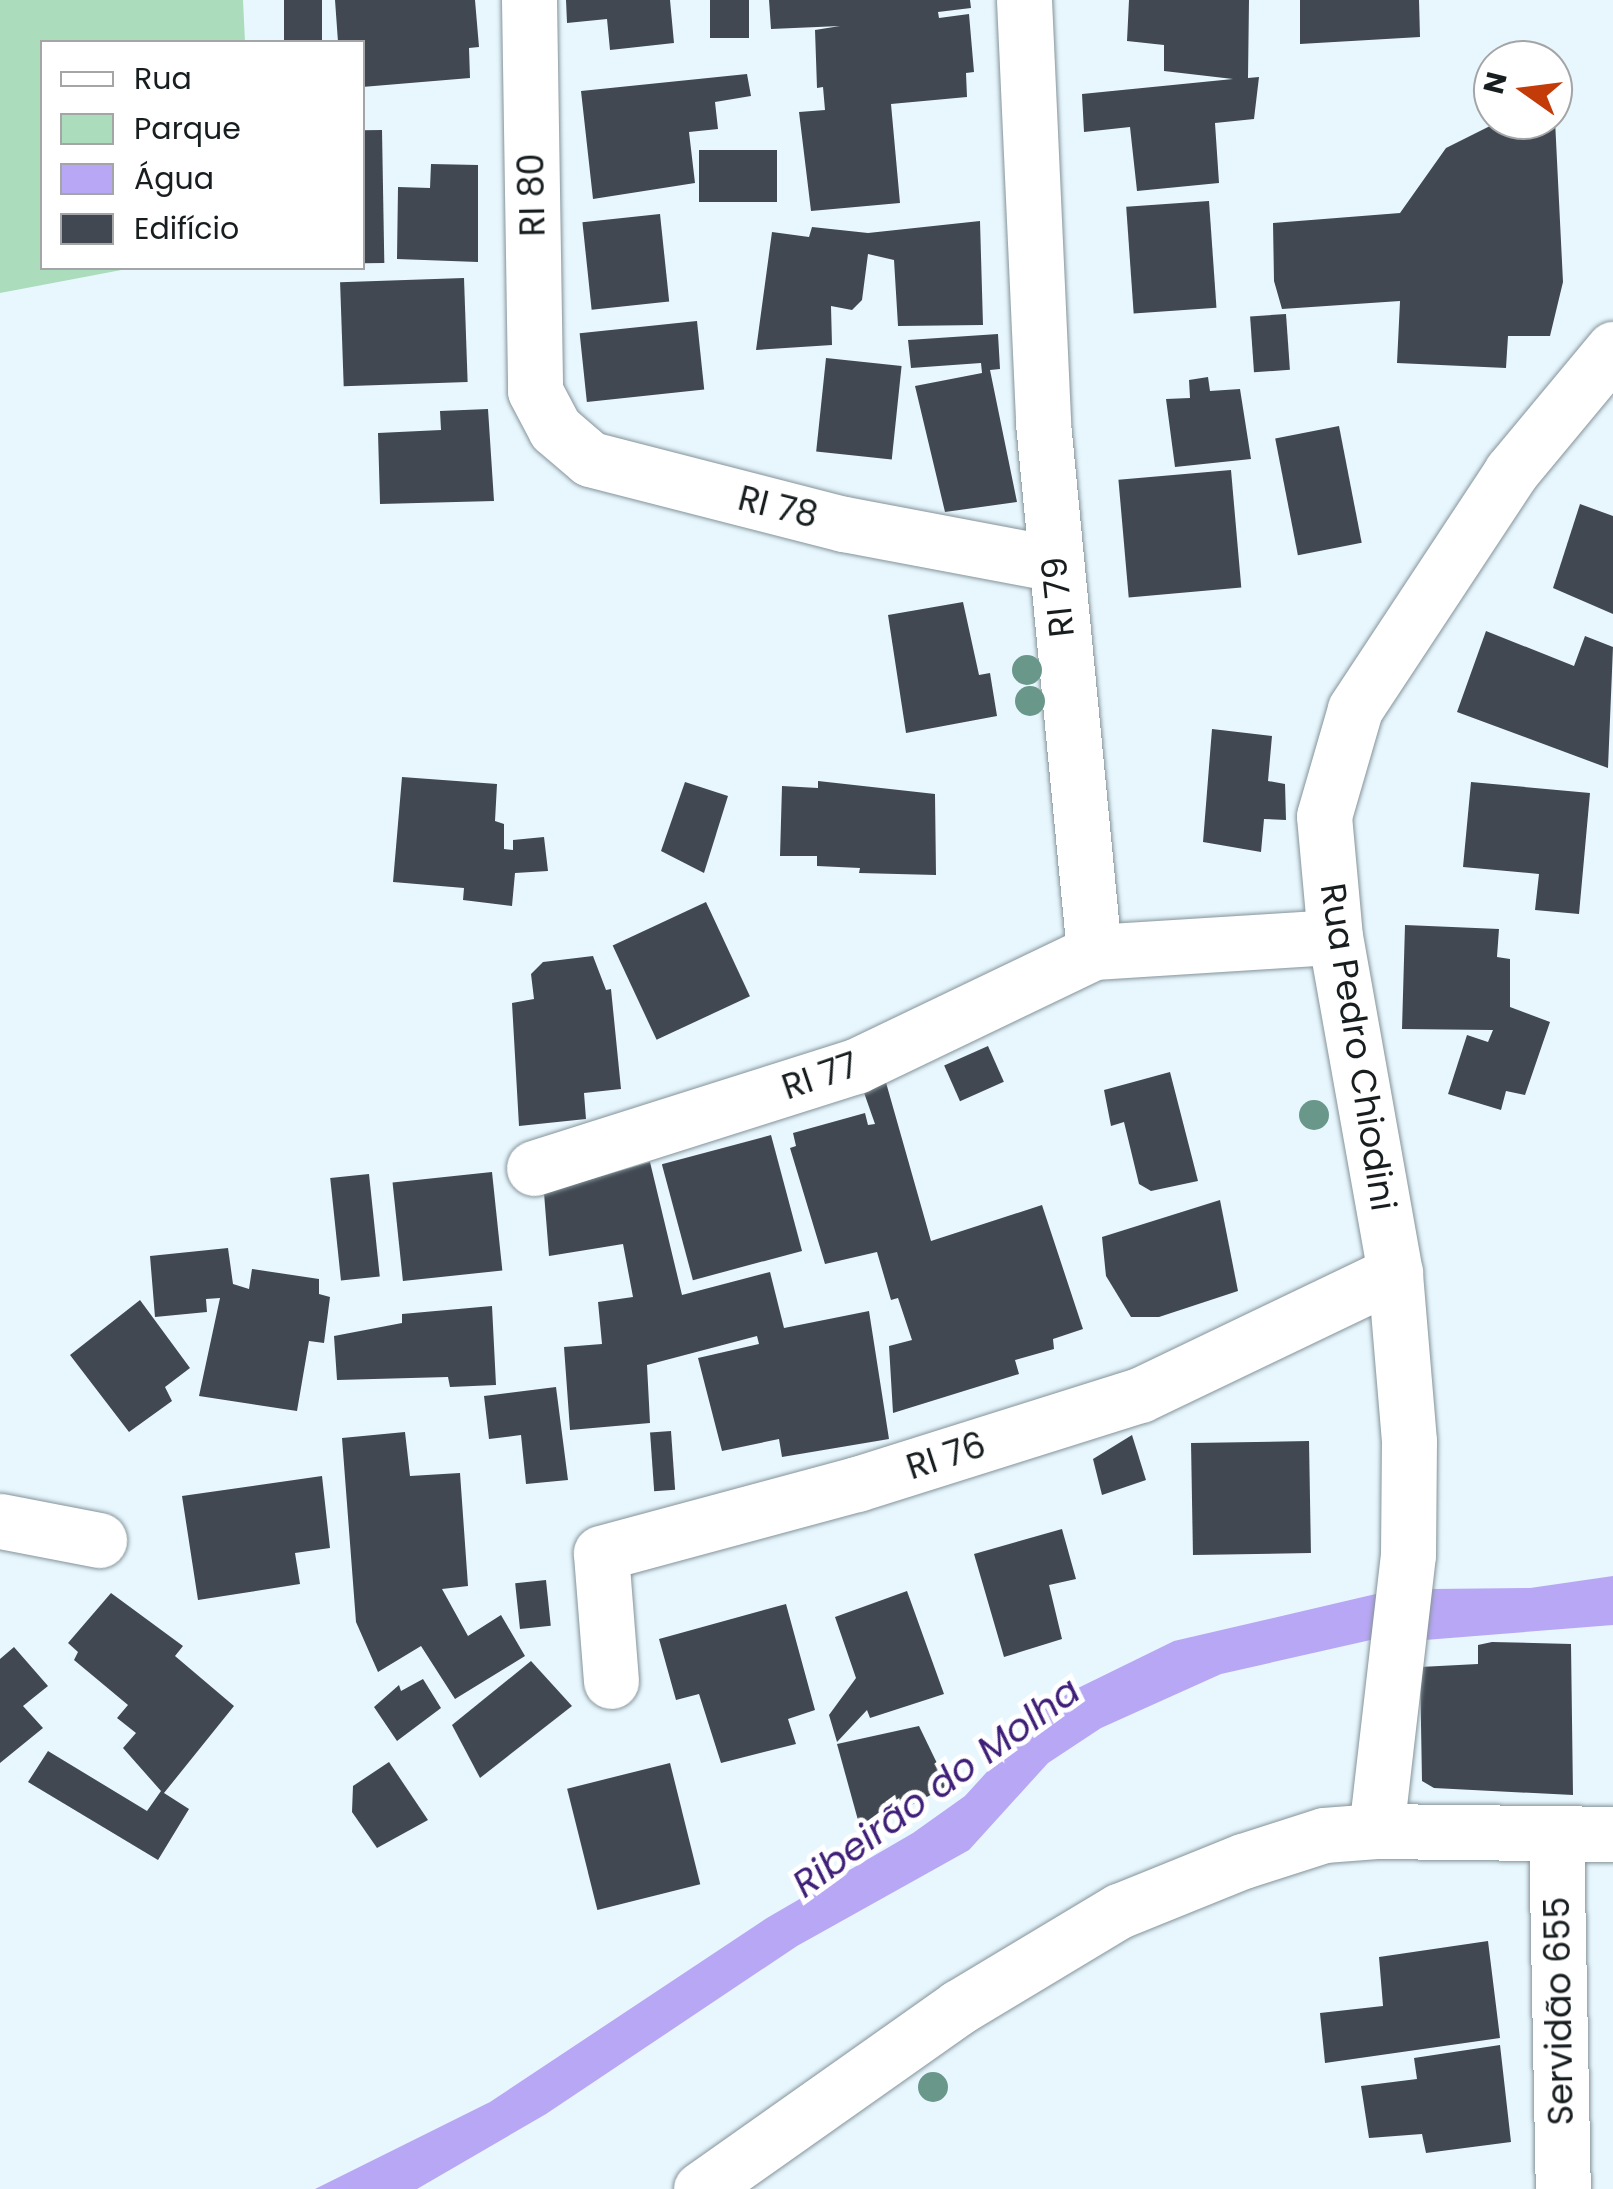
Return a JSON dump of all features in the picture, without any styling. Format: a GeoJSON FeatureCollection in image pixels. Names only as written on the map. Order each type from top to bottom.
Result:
{"type":"FeatureCollection","features":[{"type":"Feature","properties":{"kind":"street","name":"RI 80"},"geometry":{"type":"LineString","coordinates":[[529,0],[535,390]]}},
{"type":"Feature","properties":{"kind":"street","name":"RI 79"},"geometry":{"type":"LineString","coordinates":[[1024,0],[1055,564],[1094,952]]}},
{"type":"Feature","properties":{"kind":"street","name":"Rua Pedro Chiodini"},"geometry":{"type":"LineString","coordinates":[[1376,1831],[1408,1555],[1410,1441],[1395,1272],[1334,936],[1324,816],[1355,709],[1511,472],[1613,349]]}},
{"type":"Feature","properties":{"kind":"street","name":"RI 78"},"geometry":{"type":"LineString","coordinates":[[535,390],[555,429],[590,460],[844,524],[1055,564]]}},
{"type":"Feature","properties":{"kind":"street"},"geometry":{"type":"LineString","coordinates":[[1094,952],[1334,936]]}},
{"type":"Feature","properties":{"kind":"street","name":"RI 77"},"geometry":{"type":"LineString","coordinates":[[534,1168],[856,1066],[1094,952]]}},
{"type":"Feature","properties":{"kind":"street","name":"RI 76"},"geometry":{"type":"LineString","coordinates":[[612,1681],[601,1553],[857,1484],[1140,1395],[1395,1272]]}},
{"type":"Feature","properties":{"kind":"street"},"geometry":{"type":"LineString","coordinates":[[0,1521],[99,1540]]}},
{"type":"Feature","properties":{"kind":"street"},"geometry":{"type":"LineString","coordinates":[[702,2189],[959,2006],[1119,1912],[1287,1845],[1376,1831],[1613,1834]]}},
{"type":"Feature","properties":{"kind":"street","name":"Servidão 655"},"geometry":{"type":"LineString","coordinates":[[1556,1834],[1563,2189]]}},
{"type":"Feature","properties":{"kind":"green space"},"geometry":{"type":"Polygon","coordinates":[[[0,0],[243,0],[245,40],[40,40],[40,270],[121,270],[0,293],[0,0]]]}},
{"type":"Feature","properties":{"kind":"water"},"geometry":{"type":"Polygon","coordinates":[[[1613,1576],[1613,1625],[1425,1640],[1432,1589],[1530,1588],[1613,1576]]]}},
{"type":"Feature","properties":{"kind":"water"},"geometry":{"type":"Polygon","coordinates":[[[1380,1593],[1375,1639],[1221,1674],[1101,1728],[1048,1763],[969,1850],[797,1946],[546,2114],[417,2189],[315,2189],[490,2102],[767,1918],[913,1833],[965,1796],[1046,1707],[1076,1689],[1174,1641],[1380,1593]]]}},
{"type":"Feature","properties":{"kind":"building"},"geometry":{"type":"Polygon","coordinates":[[[284,0],[322,0],[322,40],[284,40],[284,0]]]}},
{"type":"Feature","properties":{"kind":"building"},"geometry":{"type":"Polygon","coordinates":[[[335,0],[475,0],[479,47],[469,48],[470,78],[365,87],[365,40],[338,40],[335,0]]]}},
{"type":"Feature","properties":{"kind":"building"},"geometry":{"type":"Polygon","coordinates":[[[566,0],[670,0],[674,43],[610,50],[607,19],[567,23],[566,0]]]}},
{"type":"Feature","properties":{"kind":"building"},"geometry":{"type":"Polygon","coordinates":[[[710,0],[749,0],[749,38],[710,38],[710,0]]]}},
{"type":"Feature","properties":{"kind":"building"},"geometry":{"type":"Polygon","coordinates":[[[769,0],[970,0],[971,8],[938,12],[939,18],[969,14],[974,72],[966,73],[967,97],[891,104],[900,203],[811,211],[799,112],[825,110],[823,87],[817,88],[815,30],[840,26],[771,29],[769,0]]]}},
{"type":"Feature","properties":{"kind":"building"},"geometry":{"type":"Polygon","coordinates":[[[1129,0],[1249,0],[1248,78],[1259,77],[1254,119],[1215,123],[1219,183],[1137,191],[1130,127],[1084,132],[1082,94],[1233,79],[1164,71],[1164,45],[1127,41],[1129,0]]]}},
{"type":"Feature","properties":{"kind":"building"},"geometry":{"type":"Polygon","coordinates":[[[1300,0],[1419,0],[1420,37],[1300,44],[1300,0]]]}},
{"type":"Feature","properties":{"kind":"building"},"geometry":{"type":"Polygon","coordinates":[[[747,74],[751,96],[715,102],[718,129],[689,132],[695,183],[593,199],[581,91],[747,74]]]}},
{"type":"Feature","properties":{"kind":"building"},"geometry":{"type":"Polygon","coordinates":[[[365,130],[382,130],[384,263],[365,263],[365,130]]]}},
{"type":"Feature","properties":{"kind":"building"},"geometry":{"type":"Polygon","coordinates":[[[1473,134],[1473,140],[1556,140],[1563,282],[1550,336],[1508,336],[1506,368],[1397,363],[1400,301],[1282,309],[1274,281],[1273,223],[1400,213],[1446,148],[1473,134]]]}},
{"type":"Feature","properties":{"kind":"building"},"geometry":{"type":"Polygon","coordinates":[[[699,150],[777,150],[777,202],[699,202],[699,150]]]}},
{"type":"Feature","properties":{"kind":"building"},"geometry":{"type":"Polygon","coordinates":[[[431,164],[478,165],[478,262],[397,259],[398,187],[430,188],[431,164]]]}},
{"type":"Feature","properties":{"kind":"building"},"geometry":{"type":"Polygon","coordinates":[[[1209,201],[1216,308],[1134,314],[1126,207],[1209,201]]]}},
{"type":"Feature","properties":{"kind":"building"},"geometry":{"type":"Polygon","coordinates":[[[660,214],[669,302],[592,310],[582,222],[660,214]]]}},
{"type":"Feature","properties":{"kind":"building"},"geometry":{"type":"Polygon","coordinates":[[[980,221],[983,325],[898,326],[894,260],[868,254],[862,300],[852,310],[831,306],[832,345],[756,350],[772,232],[809,237],[812,227],[868,233],[980,221]]]}},
{"type":"Feature","properties":{"kind":"building"},"geometry":{"type":"Polygon","coordinates":[[[464,278],[468,382],[344,386],[340,282],[464,278]]]}},
{"type":"Feature","properties":{"kind":"building"},"geometry":{"type":"Polygon","coordinates":[[[1286,314],[1290,370],[1254,372],[1250,317],[1286,314]]]}},
{"type":"Feature","properties":{"kind":"building"},"geometry":{"type":"Polygon","coordinates":[[[697,321],[704,390],[587,402],[580,333],[697,321]]]}},
{"type":"Feature","properties":{"kind":"building"},"geometry":{"type":"Polygon","coordinates":[[[998,334],[1000,369],[990,370],[1017,502],[945,512],[915,386],[982,373],[981,363],[911,368],[908,340],[998,334]]]}},
{"type":"Feature","properties":{"kind":"building"},"geometry":{"type":"Polygon","coordinates":[[[826,358],[902,366],[892,459],[816,451],[826,358]]]}},
{"type":"Feature","properties":{"kind":"building"},"geometry":{"type":"Polygon","coordinates":[[[1208,377],[1210,391],[1240,389],[1251,459],[1175,467],[1166,399],[1190,398],[1189,380],[1208,377]]]}},
{"type":"Feature","properties":{"kind":"building"},"geometry":{"type":"Polygon","coordinates":[[[488,409],[494,501],[380,504],[378,433],[441,430],[440,411],[488,409]]]}},
{"type":"Feature","properties":{"kind":"building"},"geometry":{"type":"Polygon","coordinates":[[[1339,426],[1362,543],[1298,555],[1275,438],[1339,426]]]}},
{"type":"Feature","properties":{"kind":"building"},"geometry":{"type":"Polygon","coordinates":[[[1231,470],[1241,588],[1129,597],[1118,480],[1231,470]]]}},
{"type":"Feature","properties":{"kind":"building"},"geometry":{"type":"Polygon","coordinates":[[[1580,504],[1613,516],[1613,614],[1553,588],[1580,504]]]}},
{"type":"Feature","properties":{"kind":"building"},"geometry":{"type":"Polygon","coordinates":[[[963,602],[979,675],[990,673],[997,716],[906,733],[888,615],[963,602]]]}},
{"type":"Feature","properties":{"kind":"building"},"geometry":{"type":"Polygon","coordinates":[[[1486,631],[1574,666],[1585,636],[1613,647],[1608,768],[1457,712],[1486,631]]]}},
{"type":"Feature","properties":{"kind":"building"},"geometry":{"type":"Polygon","coordinates":[[[1212,729],[1272,736],[1268,781],[1285,784],[1286,820],[1264,819],[1261,852],[1203,842],[1212,729]]]}},
{"type":"Feature","properties":{"kind":"building"},"geometry":{"type":"Polygon","coordinates":[[[402,777],[497,784],[495,821],[504,824],[504,849],[513,850],[513,840],[544,837],[548,871],[515,873],[512,906],[463,900],[464,888],[393,882],[402,777]]]}},
{"type":"Feature","properties":{"kind":"building"},"geometry":{"type":"Polygon","coordinates":[[[818,781],[935,794],[936,875],[859,873],[860,868],[817,866],[817,856],[780,856],[782,786],[818,788],[818,781]]]}},
{"type":"Feature","properties":{"kind":"building"},"geometry":{"type":"Polygon","coordinates":[[[685,782],[728,796],[704,873],[661,851],[685,782]]]}},
{"type":"Feature","properties":{"kind":"building"},"geometry":{"type":"Polygon","coordinates":[[[1471,782],[1590,793],[1579,914],[1535,910],[1539,874],[1463,867],[1471,782]]]}},
{"type":"Feature","properties":{"kind":"building"},"geometry":{"type":"Polygon","coordinates":[[[706,902],[750,996],[657,1040],[613,946],[706,902]]]}},
{"type":"Feature","properties":{"kind":"building"},"geometry":{"type":"Polygon","coordinates":[[[1405,925],[1499,929],[1497,957],[1510,959],[1510,1007],[1550,1022],[1525,1095],[1506,1091],[1501,1110],[1448,1094],[1467,1035],[1488,1042],[1493,1030],[1402,1029],[1405,925]]]}},
{"type":"Feature","properties":{"kind":"building"},"geometry":{"type":"Polygon","coordinates":[[[593,956],[606,990],[611,989],[621,1089],[584,1093],[586,1119],[519,1126],[512,1003],[534,999],[531,974],[543,962],[593,956]]]}},
{"type":"Feature","properties":{"kind":"building"},"geometry":{"type":"Polygon","coordinates":[[[988,1046],[1004,1082],[960,1101],[944,1066],[988,1046]]]}},
{"type":"Feature","properties":{"kind":"building"},"geometry":{"type":"Polygon","coordinates":[[[1170,1072],[1198,1181],[1151,1191],[1139,1184],[1124,1122],[1111,1126],[1104,1090],[1170,1072]]]}},
{"type":"Feature","properties":{"kind":"building"},"geometry":{"type":"Polygon","coordinates":[[[885,1079],[931,1241],[1042,1205],[1083,1329],[1053,1339],[1054,1349],[1015,1360],[1019,1374],[893,1413],[889,1346],[912,1340],[898,1298],[891,1300],[877,1252],[825,1264],[790,1148],[796,1146],[793,1133],[865,1113],[868,1125],[875,1124],[862,1087],[885,1079]]]}},
{"type":"Feature","properties":{"kind":"building"},"geometry":{"type":"Polygon","coordinates":[[[771,1135],[802,1251],[693,1280],[662,1164],[771,1135]]]}},
{"type":"Feature","properties":{"kind":"building"},"geometry":{"type":"Polygon","coordinates":[[[650,1162],[682,1295],[770,1272],[784,1328],[869,1311],[889,1439],[782,1457],[779,1439],[722,1451],[698,1358],[759,1344],[757,1336],[647,1365],[650,1423],[570,1430],[564,1347],[602,1344],[598,1302],[633,1297],[623,1244],[549,1256],[544,1193],[650,1162]]]}},
{"type":"Feature","properties":{"kind":"building"},"geometry":{"type":"Polygon","coordinates":[[[492,1172],[502,1270],[403,1281],[393,1182],[492,1172]]]}},
{"type":"Feature","properties":{"kind":"building"},"geometry":{"type":"Polygon","coordinates":[[[369,1174],[380,1276],[341,1281],[330,1178],[369,1174]]]}},
{"type":"Feature","properties":{"kind":"building"},"geometry":{"type":"Polygon","coordinates":[[[1220,1200],[1238,1291],[1159,1317],[1131,1317],[1106,1276],[1102,1237],[1220,1200]]]}},
{"type":"Feature","properties":{"kind":"building"},"geometry":{"type":"Polygon","coordinates":[[[228,1248],[233,1284],[249,1289],[252,1269],[319,1279],[319,1294],[330,1297],[324,1343],[309,1341],[297,1411],[199,1396],[220,1298],[206,1299],[207,1312],[155,1317],[150,1256],[228,1248]]]}},
{"type":"Feature","properties":{"kind":"building"},"geometry":{"type":"Polygon","coordinates":[[[140,1300],[190,1368],[165,1387],[172,1401],[129,1432],[70,1355],[140,1300]]]}},
{"type":"Feature","properties":{"kind":"building"},"geometry":{"type":"Polygon","coordinates":[[[492,1306],[496,1385],[450,1387],[448,1377],[337,1380],[334,1336],[402,1323],[402,1314],[492,1306]]]}},
{"type":"Feature","properties":{"kind":"building"},"geometry":{"type":"Polygon","coordinates":[[[556,1387],[568,1480],[526,1484],[521,1435],[489,1439],[484,1396],[556,1387]]]}},
{"type":"Feature","properties":{"kind":"building"},"geometry":{"type":"Polygon","coordinates":[[[671,1431],[675,1490],[654,1491],[650,1432],[671,1431]]]}},
{"type":"Feature","properties":{"kind":"building"},"geometry":{"type":"Polygon","coordinates":[[[405,1432],[410,1476],[460,1473],[468,1586],[442,1589],[468,1636],[501,1615],[525,1656],[455,1699],[421,1646],[378,1672],[356,1622],[342,1438],[405,1432]]]}},
{"type":"Feature","properties":{"kind":"building"},"geometry":{"type":"Polygon","coordinates":[[[1132,1435],[1146,1480],[1102,1495],[1093,1459],[1132,1435]]]}},
{"type":"Feature","properties":{"kind":"building"},"geometry":{"type":"Polygon","coordinates":[[[1309,1441],[1311,1553],[1193,1555],[1191,1443],[1309,1441]]]}},
{"type":"Feature","properties":{"kind":"building"},"geometry":{"type":"Polygon","coordinates":[[[322,1476],[330,1548],[295,1553],[300,1584],[198,1600],[182,1496],[322,1476]]]}},
{"type":"Feature","properties":{"kind":"building"},"geometry":{"type":"Polygon","coordinates":[[[1062,1529],[1076,1579],[1049,1585],[1062,1639],[1004,1657],[974,1554],[1062,1529]]]}},
{"type":"Feature","properties":{"kind":"building"},"geometry":{"type":"Polygon","coordinates":[[[546,1580],[551,1626],[520,1629],[515,1583],[546,1580]]]}},
{"type":"Feature","properties":{"kind":"building"},"geometry":{"type":"Polygon","coordinates":[[[907,1591],[944,1694],[870,1718],[867,1710],[837,1742],[829,1715],[856,1678],[835,1617],[907,1591]]]}},
{"type":"Feature","properties":{"kind":"building"},"geometry":{"type":"Polygon","coordinates":[[[111,1593],[183,1646],[175,1656],[234,1706],[164,1793],[189,1809],[158,1860],[28,1782],[48,1751],[147,1811],[161,1791],[123,1748],[136,1733],[117,1718],[128,1705],[74,1660],[78,1652],[68,1643],[111,1593]]]}},
{"type":"Feature","properties":{"kind":"building"},"geometry":{"type":"Polygon","coordinates":[[[786,1604],[815,1710],[788,1719],[796,1744],[721,1763],[699,1694],[676,1700],[659,1639],[786,1604]]]}},
{"type":"Feature","properties":{"kind":"building"},"geometry":{"type":"Polygon","coordinates":[[[1571,1644],[1573,1795],[1434,1788],[1422,1781],[1420,1667],[1478,1664],[1478,1645],[1571,1644]]]}},
{"type":"Feature","properties":{"kind":"building"},"geometry":{"type":"Polygon","coordinates":[[[14,1647],[48,1686],[23,1706],[43,1728],[0,1763],[0,1659],[14,1647]]]}},
{"type":"Feature","properties":{"kind":"building"},"geometry":{"type":"Polygon","coordinates":[[[531,1661],[572,1706],[480,1778],[452,1725],[531,1661]]]}},
{"type":"Feature","properties":{"kind":"building"},"geometry":{"type":"Polygon","coordinates":[[[423,1679],[441,1708],[397,1741],[374,1707],[399,1685],[401,1691],[423,1679]]]}},
{"type":"Feature","properties":{"kind":"building"},"geometry":{"type":"Polygon","coordinates":[[[919,1726],[948,1786],[861,1831],[837,1744],[919,1726]]]}},
{"type":"Feature","properties":{"kind":"building"},"geometry":{"type":"Polygon","coordinates":[[[389,1762],[428,1820],[377,1848],[352,1812],[353,1786],[389,1762]]]}},
{"type":"Feature","properties":{"kind":"building"},"geometry":{"type":"Polygon","coordinates":[[[670,1763],[700,1884],[597,1910],[567,1789],[670,1763]]]}},
{"type":"Feature","properties":{"kind":"building"},"geometry":{"type":"Polygon","coordinates":[[[1488,1941],[1500,2038],[1325,2063],[1320,2013],[1383,2006],[1379,1957],[1488,1941]]]}},
{"type":"Feature","properties":{"kind":"building"},"geometry":{"type":"Polygon","coordinates":[[[1500,2045],[1511,2142],[1426,2153],[1422,2134],[1369,2138],[1361,2086],[1417,2079],[1414,2058],[1500,2045]]]}},
{"type":"Feature","properties":{"kind":"water label","name":"Ribeirão do Molha"},"geometry":{"type":"Point","coordinates":[936,1787]}}]}
